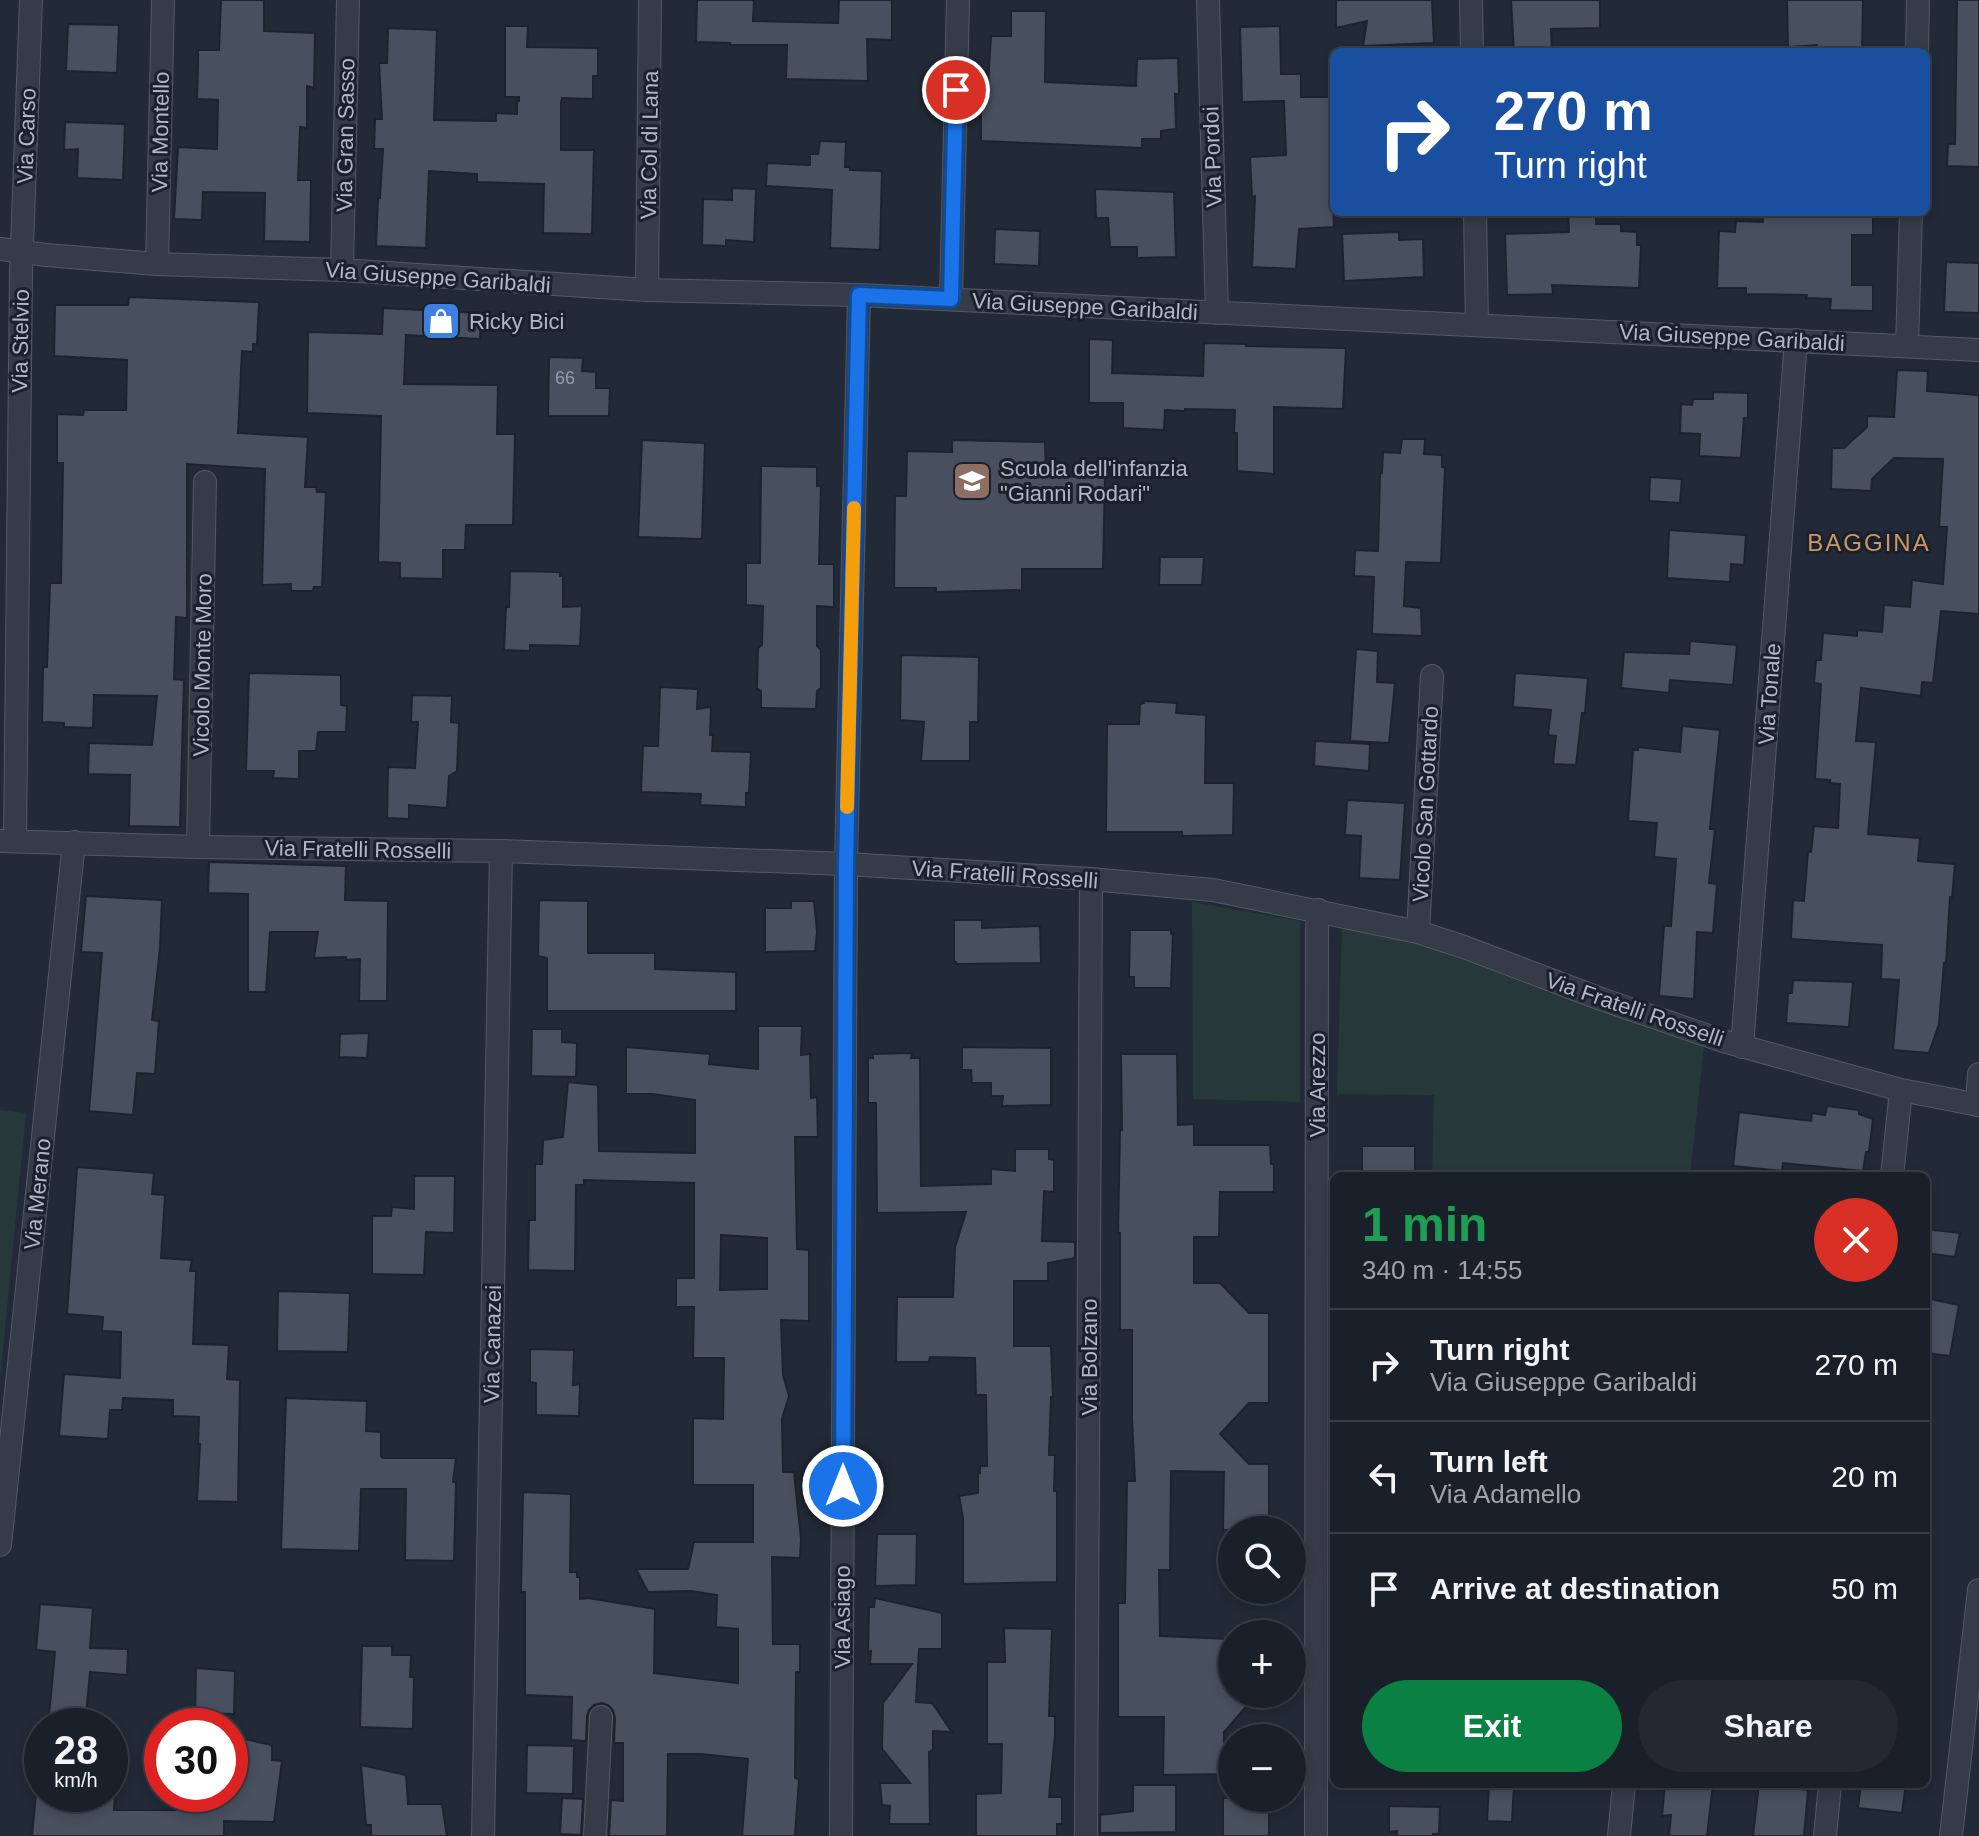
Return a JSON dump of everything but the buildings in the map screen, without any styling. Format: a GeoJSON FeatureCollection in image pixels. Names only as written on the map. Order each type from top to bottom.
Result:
{"type":"FeatureCollection","features":[{"type":"Feature","properties":{"kind":"street","name":"Via Carso"},"geometry":{"type":"LineString","coordinates":[[14,258],[31,0]]}},
{"type":"Feature","properties":{"kind":"street","name":"Via Montello"},"geometry":{"type":"LineString","coordinates":[[157,264],[163,0]]}},
{"type":"Feature","properties":{"kind":"street","name":"Via Gran Sasso"},"geometry":{"type":"LineString","coordinates":[[342,270],[348,0]]}},
{"type":"Feature","properties":{"kind":"street","name":"Via Col di Lana"},"geometry":{"type":"LineString","coordinates":[[647,290],[650,0]]}},
{"type":"Feature","properties":{"kind":"street"},"geometry":{"type":"LineString","coordinates":[[951,299],[958,0]]}},
{"type":"Feature","properties":{"kind":"street","name":"Via Pordoi"},"geometry":{"type":"LineString","coordinates":[[1208,0],[1217,313]]}},
{"type":"Feature","properties":{"kind":"street"},"geometry":{"type":"LineString","coordinates":[[1471,0],[1472,48]]}},
{"type":"Feature","properties":{"kind":"street"},"geometry":{"type":"LineString","coordinates":[[1917,48],[1918,0]]}},
{"type":"Feature","properties":{"kind":"street"},"geometry":{"type":"LineString","coordinates":[[1475,216],[1477,325]]}},
{"type":"Feature","properties":{"kind":"street"},"geometry":{"type":"LineString","coordinates":[[1907,346],[1911,216]]}},
{"type":"Feature","properties":{"kind":"street","name":"Via Giuseppe Garibaldi"},"geometry":{"type":"LineString","coordinates":[[14,258],[342,270],[647,290],[951,299],[1979,350]]}},
{"type":"Feature","properties":{"kind":"street","name":"Via Stelvio"},"geometry":{"type":"LineString","coordinates":[[8,841],[14,258]]}},
{"type":"Feature","properties":{"kind":"street","name":"Via Asiago"},"geometry":{"type":"LineString","coordinates":[[841,1836],[846,864],[859,295]]}},
{"type":"Feature","properties":{"kind":"street","name":"Via Tonale"},"geometry":{"type":"LineString","coordinates":[[1742,1047],[1796,340]]}},
{"type":"Feature","properties":{"kind":"street","name":"Vicolo Monte Moro"},"geometry":{"type":"LineString","coordinates":[[198,847],[205,482]]}},
{"type":"Feature","properties":{"kind":"street","name":"Vicolo San Gottardo"},"geometry":{"type":"LineString","coordinates":[[1418,932],[1432,676]]}},
{"type":"Feature","properties":{"kind":"street","name":"Via Fratelli Rosselli"},"geometry":{"type":"LineString","coordinates":[[8,841],[501,851],[846,864],[1213,890],[1418,932],[1742,1047],[1901,1090],[1978,1105]]}},
{"type":"Feature","properties":{"kind":"street","name":"Via Merano"},"geometry":{"type":"LineString","coordinates":[[0,1545],[74,842]]}},
{"type":"Feature","properties":{"kind":"street","name":"Via Canazei"},"geometry":{"type":"LineString","coordinates":[[483,1836],[501,851]]}},
{"type":"Feature","properties":{"kind":"street","name":"Via Bolzano"},"geometry":{"type":"LineString","coordinates":[[1086,1836],[1091,879]]}},
{"type":"Feature","properties":{"kind":"street","name":"Via Arezzo"},"geometry":{"type":"LineString","coordinates":[[1316,1836],[1318,910]]}},
{"type":"Feature","properties":{"kind":"street"},"geometry":{"type":"LineString","coordinates":[[1978,1105],[1979,1074]]}},
{"type":"Feature","properties":{"kind":"street"},"geometry":{"type":"LineString","coordinates":[[1892,1172],[1901,1090]]}},
{"type":"Feature","properties":{"kind":"street"},"geometry":{"type":"LineString","coordinates":[[1951,1836],[1979,1590]]}},
{"type":"Feature","properties":{"kind":"street"},"geometry":{"type":"LineString","coordinates":[[595,1836],[601,1717]]}},
{"type":"Feature","properties":{"kind":"street"},"geometry":{"type":"LineString","coordinates":[[1619,1836],[1624,1788]]}},
{"type":"Feature","properties":{"kind":"street"},"geometry":{"type":"LineString","coordinates":[[1825,1836],[1830,1788]]}},
{"type":"Feature","properties":{"kind":"shaded area"},"geometry":{"type":"Polygon","coordinates":[[[1192,902],[1300,921],[1300,1102],[1193,1099],[1192,902]]]}},
{"type":"Feature","properties":{"kind":"shaded area"},"geometry":{"type":"Polygon","coordinates":[[[1342,925],[1421,945],[1704,1046],[1690,1172],[1432,1172],[1434,1095],[1337,1094],[1342,925]]]}},
{"type":"Feature","properties":{"kind":"shaded area"},"geometry":{"type":"Polygon","coordinates":[[[0,1110],[26,1113],[0,1381],[0,1110]]]}},
{"type":"Feature","properties":{"kind":"slow traffic"},"geometry":{"type":"LineString","coordinates":[[847,807],[854,508]]}},
{"type":"Feature","properties":{"kind":"place","name":"Ricky Bici"},"geometry":{"type":"Point","coordinates":[441,321]}},
{"type":"Feature","properties":{"kind":"place","name":"Scuola dell'infanzia \"Gianni Rodari\""},"geometry":{"type":"Point","coordinates":[972,481]}},
{"type":"Feature","properties":{"kind":"district","name":"BAGGINA"},"geometry":{"type":"Point","coordinates":[1869,543]}},
{"type":"Feature","properties":{"kind":"route"},"geometry":{"type":"LineString","coordinates":[[843,1486],[846,864],[859,295],[951,299],[956,90]]}}]}
